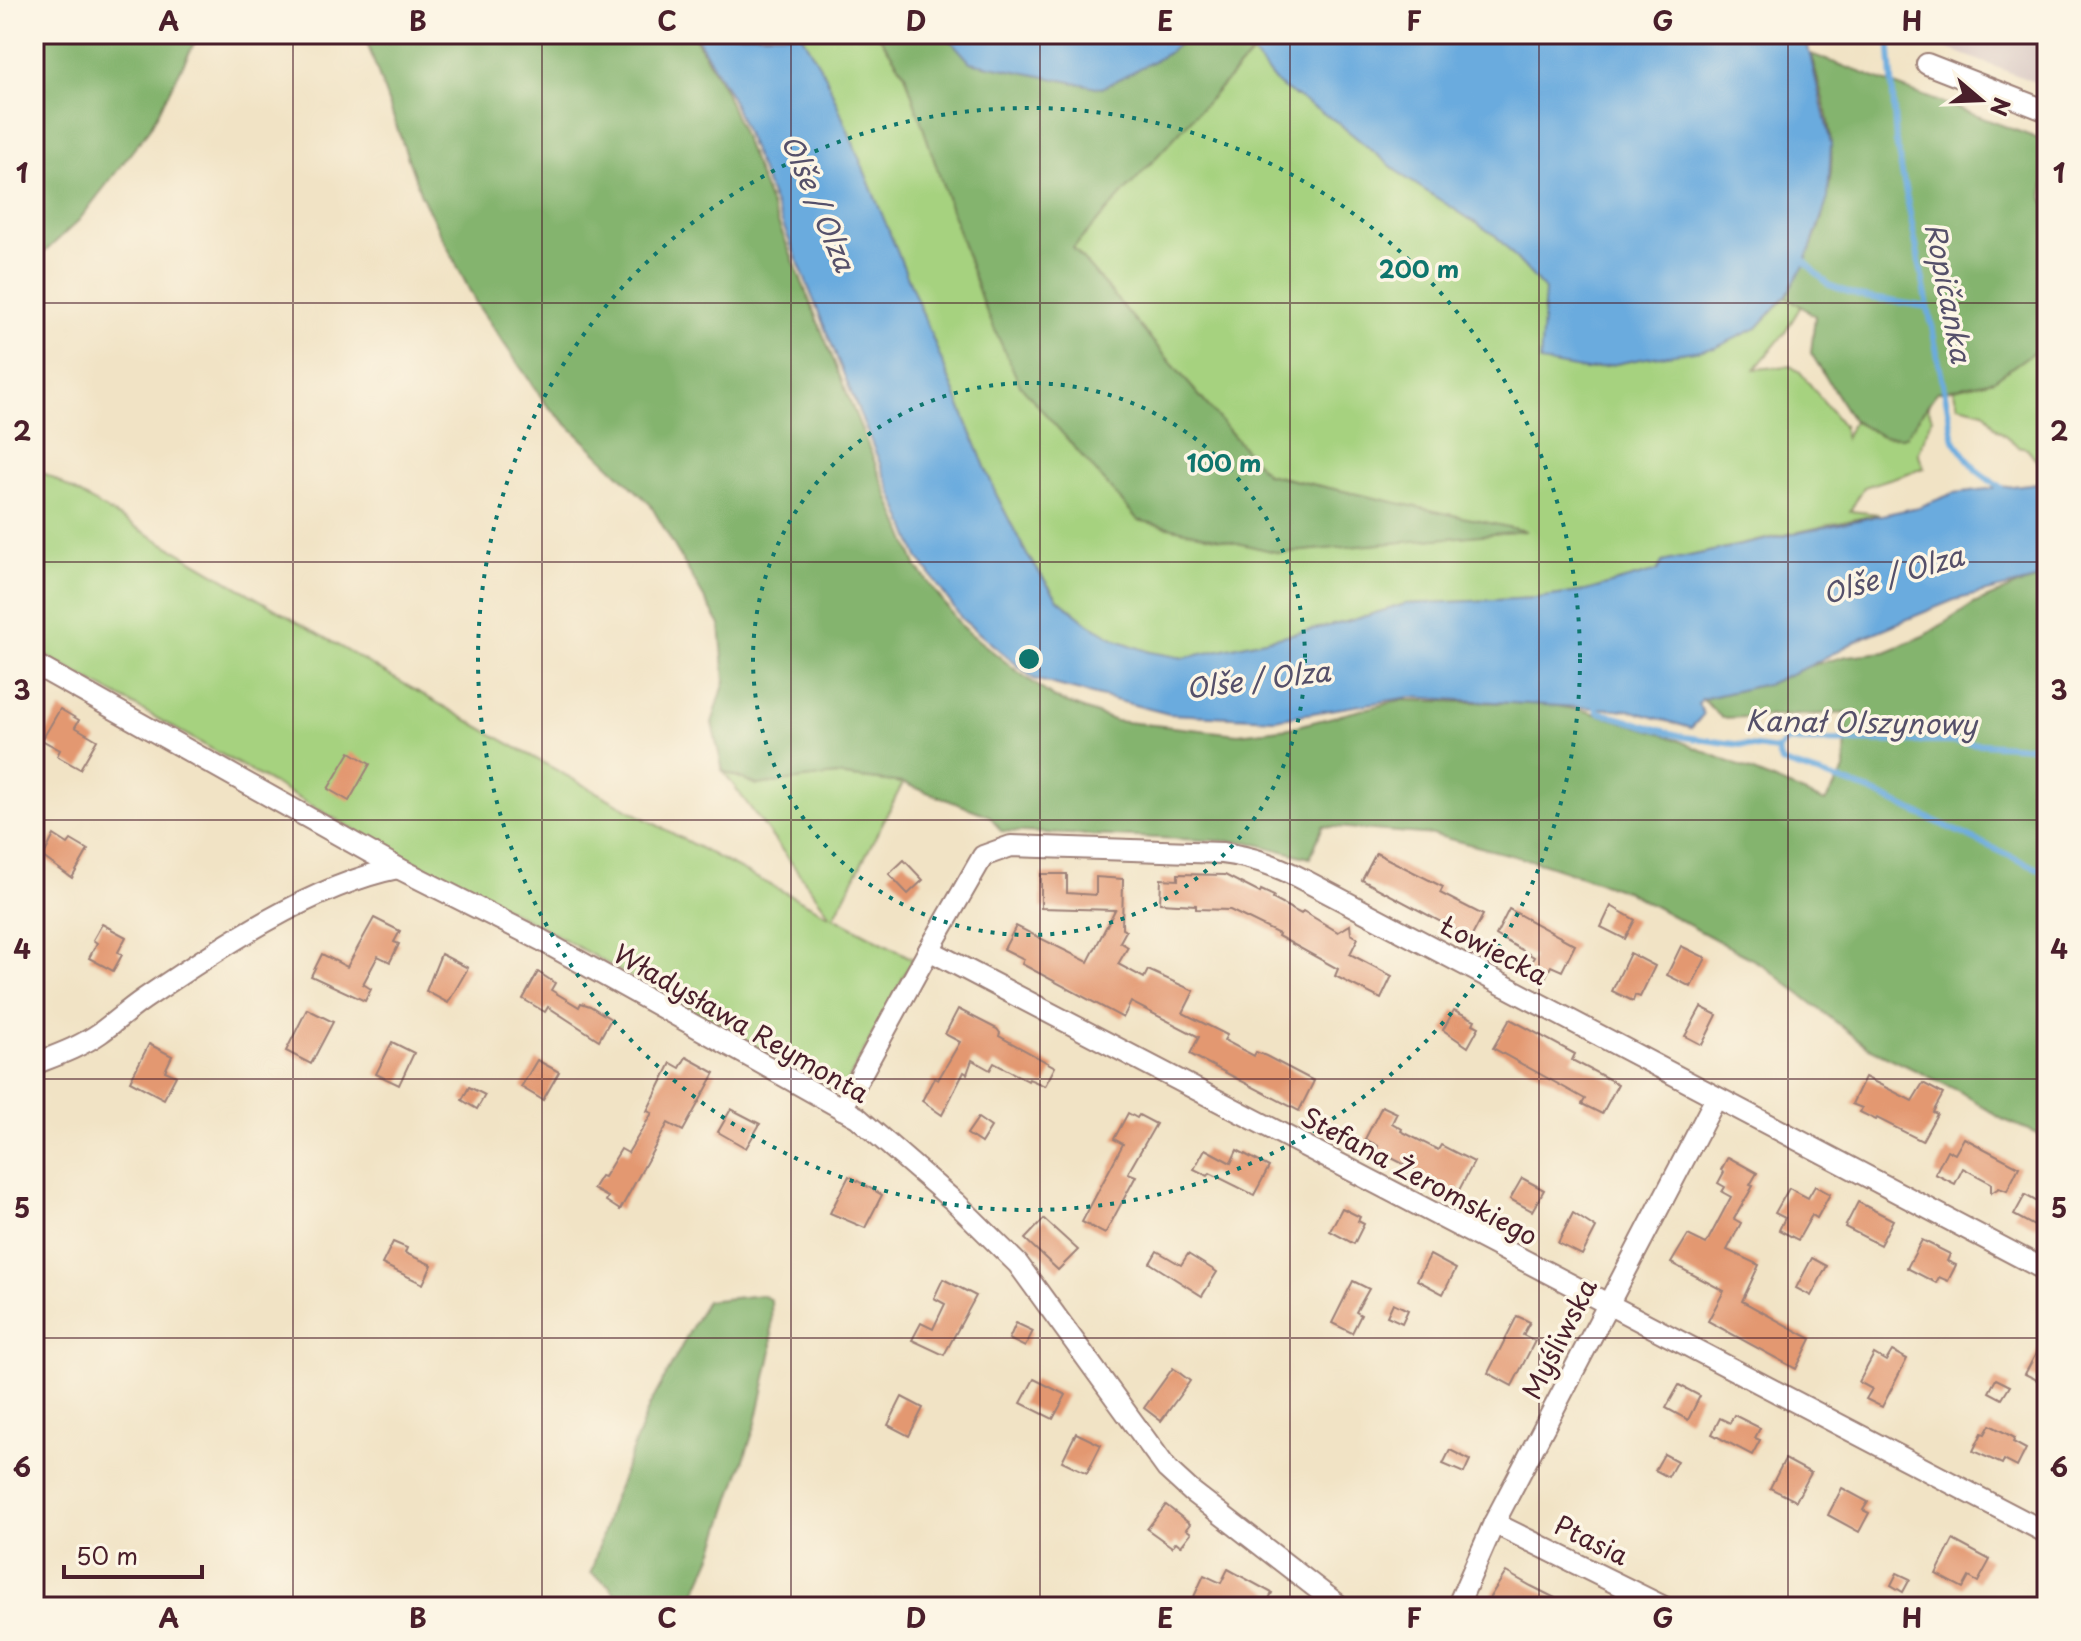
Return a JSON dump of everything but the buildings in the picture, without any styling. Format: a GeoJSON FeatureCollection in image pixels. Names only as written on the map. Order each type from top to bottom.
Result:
{"type":"FeatureCollection","features":[{"type":"Feature","properties":{"kind":"street"},"geometry":{"type":"LineString","coordinates":[[1927,64],[2047,111]]}},
{"type":"Feature","properties":{"kind":"street","name":"Władysława Reymonta"},"geometry":{"type":"LineString","coordinates":[[34,664],[398,868],[541,940],[857,1117],[955,1202],[1018,1264],[1167,1469],[1341,1607]]}},
{"type":"Feature","properties":{"kind":"street","name":"Łowiecka"},"geometry":{"type":"LineString","coordinates":[[929,950],[983,856],[1011,846],[1222,853],[1266,861],[2047,1271]]}},
{"type":"Feature","properties":{"kind":"street"},"geometry":{"type":"LineString","coordinates":[[34,1064],[76,1048],[215,952],[305,903],[363,877],[398,868]]}},
{"type":"Feature","properties":{"kind":"street"},"geometry":{"type":"LineString","coordinates":[[842,1109],[929,950]]}},
{"type":"Feature","properties":{"kind":"street","name":"Stefana Żeromskiego"},"geometry":{"type":"LineString","coordinates":[[929,950],[2047,1533]]}},
{"type":"Feature","properties":{"kind":"street","name":"Myśliwska"},"geometry":{"type":"LineString","coordinates":[[1457,1607],[1494,1523],[1716,1098]]}},
{"type":"Feature","properties":{"kind":"street","name":"Ptasia"},"geometry":{"type":"LineString","coordinates":[[1494,1523],[1664,1607]]}},
{"type":"Feature","properties":{"kind":"shaded area"},"geometry":{"type":"Polygon","coordinates":[[[1932,34],[2047,34],[2047,87],[1934,43],[1932,34]]]}},
{"type":"Feature","properties":{"kind":"green space"},"geometry":{"type":"Polygon","coordinates":[[[34,34],[199,34],[150,128],[79,220],[34,262],[34,34]]]}},
{"type":"Feature","properties":{"kind":"green space"},"geometry":{"type":"Polygon","coordinates":[[[364,34],[693,34],[724,89],[917,567],[962,627],[1017,671],[1056,699],[1116,721],[1238,734],[1289,728],[1401,700],[1545,704],[1586,711],[1663,734],[1825,802],[1845,770],[1846,713],[1722,718],[1702,699],[1770,683],[1809,666],[1847,656],[1885,652],[1924,636],[1974,604],[2018,585],[2047,577],[2047,1138],[2002,1119],[1959,1091],[1869,1048],[1763,965],[1626,891],[1545,864],[1434,835],[1323,826],[1310,858],[1248,842],[1001,831],[990,816],[903,783],[836,775],[757,785],[723,771],[712,723],[725,681],[720,625],[650,504],[546,404],[476,303],[421,195],[364,34]]]}},
{"type":"Feature","properties":{"kind":"green space"},"geometry":{"type":"Polygon","coordinates":[[[801,34],[878,34],[905,74],[983,303],[1280,553],[1522,531],[1266,474],[1072,247],[1252,53],[1278,85],[1337,122],[1406,178],[1496,236],[1545,290],[1586,370],[1757,328],[1786,296],[1801,306],[1784,334],[1755,369],[1790,366],[1800,372],[1843,426],[1845,439],[1853,421],[1882,436],[1905,437],[1927,405],[1932,418],[1918,453],[1924,468],[1864,487],[1850,511],[1879,514],[1663,562],[1657,571],[1586,591],[1538,598],[1405,604],[1346,622],[1184,658],[1150,652],[1119,641],[1089,624],[1058,599],[1027,555],[996,494],[826,77],[801,34]]]}},
{"type":"Feature","properties":{"kind":"green space"},"geometry":{"type":"Polygon","coordinates":[[[878,34],[945,34],[971,62],[1102,88],[1167,54],[1189,34],[1253,34],[1252,53],[1073,248],[1266,474],[1526,531],[1280,553],[1138,520],[1020,385],[983,304],[905,74],[878,34]]]}},
{"type":"Feature","properties":{"kind":"green space"},"geometry":{"type":"Polygon","coordinates":[[[1811,54],[2047,142],[2043,198],[2047,206],[2047,342],[1994,380],[1937,392],[1905,437],[1882,436],[1853,421],[1811,353],[1815,316],[1786,296],[1820,224],[1829,185],[1830,134],[1811,54]]]}},
{"type":"Feature","properties":{"kind":"green space"},"geometry":{"type":"Polygon","coordinates":[[[2047,342],[2047,473],[2027,448],[2018,446],[1995,427],[1984,411],[1958,405],[1953,389],[1994,380],[2047,342]]]}},
{"type":"Feature","properties":{"kind":"green space"},"geometry":{"type":"Polygon","coordinates":[[[34,467],[529,755],[831,916],[723,771],[757,785],[836,775],[903,783],[834,917],[913,959],[846,1085],[831,1090],[542,927],[380,844],[34,649],[34,467]]]}},
{"type":"Feature","properties":{"kind":"green space"},"geometry":{"type":"Polygon","coordinates":[[[762,1295],[771,1300],[772,1350],[756,1423],[712,1556],[689,1607],[623,1607],[609,1585],[591,1573],[610,1508],[649,1407],[706,1301],[762,1295]]]}},
{"type":"Feature","properties":{"kind":"water","name":"Olše / Olza"},"geometry":{"type":"Polygon","coordinates":[[[695,34],[801,34],[826,77],[996,494],[1027,555],[1058,599],[1089,624],[1119,641],[1150,652],[1184,658],[1346,622],[1405,604],[1538,598],[1586,591],[1657,571],[1662,562],[1919,507],[1954,493],[2047,482],[2047,577],[1954,600],[1864,637],[1770,683],[1702,699],[1698,704],[1704,714],[1691,728],[1629,710],[1410,697],[1275,719],[1169,714],[1034,679],[962,619],[918,557],[731,97],[695,34]]]}},
{"type":"Feature","properties":{"kind":"water"},"geometry":{"type":"Polygon","coordinates":[[[945,34],[1189,34],[1167,54],[1102,88],[970,62],[945,34]]]}},
{"type":"Feature","properties":{"kind":"water"},"geometry":{"type":"Polygon","coordinates":[[[1253,34],[1805,34],[1831,144],[1828,198],[1805,264],[1786,296],[1757,328],[1715,348],[1586,370],[1540,362],[1545,290],[1496,236],[1406,178],[1337,122],[1278,85],[1252,53],[1253,34]]]}},
{"type":"Feature","properties":{"kind":"waterway","name":"Ropičanka"},"geometry":{"type":"LineString","coordinates":[[1889,34],[1896,142],[1954,440],[1976,470],[2004,491]]}},
{"type":"Feature","properties":{"kind":"waterway"},"geometry":{"type":"LineString","coordinates":[[1801,258],[1829,285],[1859,296],[1928,307]]}},
{"type":"Feature","properties":{"kind":"waterway","name":"Kanał Olszynowy"},"geometry":{"type":"LineString","coordinates":[[1593,701],[1598,712],[1684,737],[1777,750],[1788,741],[1949,742],[2047,748]]}},
{"type":"Feature","properties":{"kind":"waterway"},"geometry":{"type":"LineString","coordinates":[[1777,750],[1781,762],[1868,790],[2047,873]]}}]}
